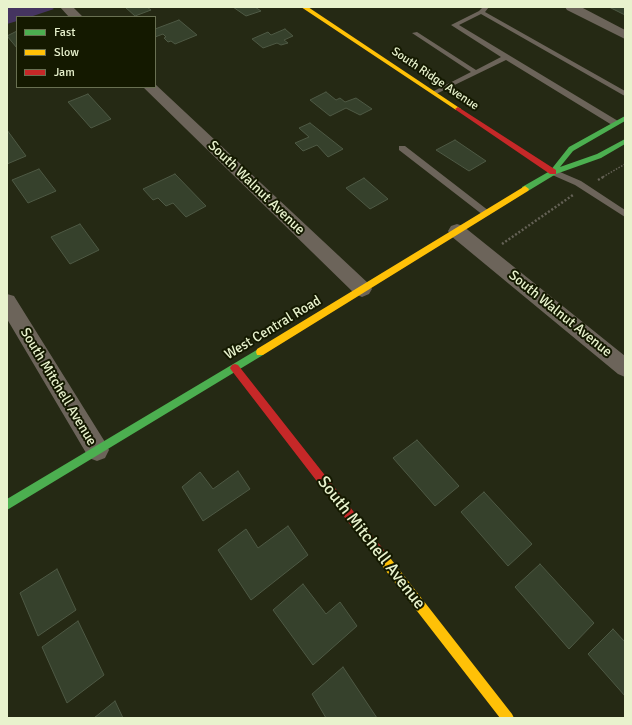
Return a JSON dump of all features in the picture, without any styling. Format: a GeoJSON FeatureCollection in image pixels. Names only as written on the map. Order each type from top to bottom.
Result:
{"type":"FeatureCollection","features":[{"type":"Feature","properties":{"kind":"main road","name":"South Ridge Avenue"},"geometry":{"type":"LineString","coordinates":[[304,7],[552,172]]}},
{"type":"Feature","properties":{"kind":"main road","name":"West Central Road"},"geometry":{"type":"LineString","coordinates":[[552,172],[571,149],[625,118]]}},
{"type":"Feature","properties":{"kind":"main road","name":"West Central Road"},"geometry":{"type":"LineString","coordinates":[[7,505],[234,368],[552,172],[599,156],[625,140]]}},
{"type":"Feature","properties":{"kind":"main road","name":"South Mitchell Avenue"},"geometry":{"type":"LineString","coordinates":[[234,368],[508,718]]}},
{"type":"Feature","properties":{"kind":"street"},"geometry":{"type":"LineString","coordinates":[[66,7],[76,16]]}},
{"type":"Feature","properties":{"kind":"street"},"geometry":{"type":"LineString","coordinates":[[571,7],[625,35]]}},
{"type":"Feature","properties":{"kind":"street","name":"South Walnut Avenue"},"geometry":{"type":"LineString","coordinates":[[151,88],[362,289]]}},
{"type":"Feature","properties":{"kind":"street","name":"South Walnut Avenue"},"geometry":{"type":"LineString","coordinates":[[457,230],[625,368]]}},
{"type":"Feature","properties":{"kind":"street","name":"South Mitchell Avenue"},"geometry":{"type":"LineString","coordinates":[[7,302],[97,450]]}},
{"type":"Feature","properties":{"kind":"lane"},"geometry":{"type":"LineString","coordinates":[[615,123],[454,25],[483,10],[625,94]]}},
{"type":"Feature","properties":{"kind":"lane"},"geometry":{"type":"LineString","coordinates":[[416,33],[475,72]]}},
{"type":"Feature","properties":{"kind":"lane"},"geometry":{"type":"LineString","coordinates":[[434,93],[506,57]]}},
{"type":"Feature","properties":{"kind":"lane"},"geometry":{"type":"LineString","coordinates":[[402,148],[486,213]]}},
{"type":"Feature","properties":{"kind":"lane"},"geometry":{"type":"LineString","coordinates":[[552,172],[570,179],[625,214]]}},
{"type":"Feature","properties":{"kind":"path"},"geometry":{"type":"LineString","coordinates":[[487,255],[585,188],[625,164]]}},
{"type":"Feature","properties":{"kind":"shaded area"},"geometry":{"type":"Polygon","coordinates":[[[7,7],[51,7],[54,9],[33,16],[16,16],[16,21],[7,24],[7,7]]]}},
{"type":"Feature","properties":{"kind":"building"},"geometry":{"type":"Polygon","coordinates":[[[125,7],[147,7],[151,10],[135,16],[125,7]]]}},
{"type":"Feature","properties":{"kind":"building"},"geometry":{"type":"Polygon","coordinates":[[[233,7],[255,7],[261,11],[246,16],[233,7]]]}},
{"type":"Feature","properties":{"kind":"building"},"geometry":{"type":"Polygon","coordinates":[[[609,7],[625,7],[625,15],[609,7]]]}},
{"type":"Feature","properties":{"kind":"building"},"geometry":{"type":"Polygon","coordinates":[[[179,20],[197,35],[175,44],[171,41],[168,42],[164,38],[166,37],[163,34],[156,37],[156,29],[179,20]]]}},
{"type":"Feature","properties":{"kind":"building"},"geometry":{"type":"Polygon","coordinates":[[[285,29],[293,36],[284,40],[288,43],[281,45],[277,43],[263,48],[252,39],[268,32],[271,35],[285,29]]]}},
{"type":"Feature","properties":{"kind":"building"},"geometry":{"type":"Polygon","coordinates":[[[16,32],[16,47],[7,36],[16,32]]]}},
{"type":"Feature","properties":{"kind":"building"},"geometry":{"type":"Polygon","coordinates":[[[326,92],[336,100],[340,98],[345,102],[356,98],[372,109],[360,115],[346,108],[330,116],[310,100],[326,92]]]}},
{"type":"Feature","properties":{"kind":"building"},"geometry":{"type":"Polygon","coordinates":[[[88,94],[111,119],[91,128],[68,102],[88,94]]]}},
{"type":"Feature","properties":{"kind":"building"},"geometry":{"type":"Polygon","coordinates":[[[310,123],[343,149],[328,157],[317,145],[303,151],[295,143],[309,137],[299,128],[310,123]]]}},
{"type":"Feature","properties":{"kind":"building"},"geometry":{"type":"Polygon","coordinates":[[[7,130],[26,156],[7,164],[7,130]]]}},
{"type":"Feature","properties":{"kind":"building"},"geometry":{"type":"Polygon","coordinates":[[[455,140],[486,161],[469,171],[436,150],[455,140]]]}},
{"type":"Feature","properties":{"kind":"building"},"geometry":{"type":"Polygon","coordinates":[[[39,169],[56,191],[28,203],[12,180],[39,169]]]}},
{"type":"Feature","properties":{"kind":"building"},"geometry":{"type":"Polygon","coordinates":[[[175,174],[206,206],[186,217],[173,203],[166,206],[158,198],[153,200],[143,189],[175,174]]]}},
{"type":"Feature","properties":{"kind":"building"},"geometry":{"type":"Polygon","coordinates":[[[364,178],[388,199],[370,209],[346,188],[364,178]]]}},
{"type":"Feature","properties":{"kind":"building"},"geometry":{"type":"Polygon","coordinates":[[[80,224],[99,250],[70,264],[51,237],[80,224]]]}},
{"type":"Feature","properties":{"kind":"building"},"geometry":{"type":"Polygon","coordinates":[[[417,440],[459,486],[435,506],[393,458],[417,440]]]}},
{"type":"Feature","properties":{"kind":"building"},"geometry":{"type":"Polygon","coordinates":[[[238,471],[250,489],[203,521],[182,487],[200,472],[213,489],[238,471]]]}},
{"type":"Feature","properties":{"kind":"building"},"geometry":{"type":"Polygon","coordinates":[[[484,492],[532,544],[508,566],[461,512],[484,492]]]}},
{"type":"Feature","properties":{"kind":"building"},"geometry":{"type":"Polygon","coordinates":[[[288,526],[308,555],[251,600],[218,550],[246,529],[258,548],[288,526]]]}},
{"type":"Feature","properties":{"kind":"building"},"geometry":{"type":"Polygon","coordinates":[[[540,564],[594,623],[569,649],[515,587],[540,564]]]}},
{"type":"Feature","properties":{"kind":"building"},"geometry":{"type":"Polygon","coordinates":[[[57,569],[76,610],[38,636],[20,593],[57,569]]]}},
{"type":"Feature","properties":{"kind":"building"},"geometry":{"type":"Polygon","coordinates":[[[303,584],[326,614],[340,602],[357,626],[313,665],[273,610],[303,584]]]}},
{"type":"Feature","properties":{"kind":"building"},"geometry":{"type":"Polygon","coordinates":[[[78,621],[104,675],[67,703],[42,647],[78,621]]]}},
{"type":"Feature","properties":{"kind":"building"},"geometry":{"type":"Polygon","coordinates":[[[613,629],[625,642],[625,696],[588,654],[613,629]]]}},
{"type":"Feature","properties":{"kind":"building"},"geometry":{"type":"Polygon","coordinates":[[[343,667],[377,718],[326,718],[312,694],[343,667]]]}},
{"type":"Feature","properties":{"kind":"building"},"geometry":{"type":"Polygon","coordinates":[[[115,701],[123,718],[94,718],[115,701]]]}},
{"type":"Feature","properties":{"kind":"traffic: fast"},"geometry":{"type":"LineString","coordinates":[[553,171],[571,149],[625,118]]}},
{"type":"Feature","properties":{"kind":"traffic: fast"},"geometry":{"type":"LineString","coordinates":[[525,189],[553,172],[599,156],[625,141]]}},
{"type":"Feature","properties":{"kind":"traffic: fast"},"geometry":{"type":"LineString","coordinates":[[7,505],[260,352]]}},
{"type":"Feature","properties":{"kind":"traffic: slow"},"geometry":{"type":"LineString","coordinates":[[304,7],[458,109]]}},
{"type":"Feature","properties":{"kind":"traffic: slow"},"geometry":{"type":"LineString","coordinates":[[260,352],[525,189]]}},
{"type":"Feature","properties":{"kind":"traffic: slow"},"geometry":{"type":"LineString","coordinates":[[383,558],[508,718]]}},
{"type":"Feature","properties":{"kind":"traffic: jam"},"geometry":{"type":"LineString","coordinates":[[458,109],[553,172]]}},
{"type":"Feature","properties":{"kind":"traffic: jam"},"geometry":{"type":"LineString","coordinates":[[235,368],[383,558]]}}]}
